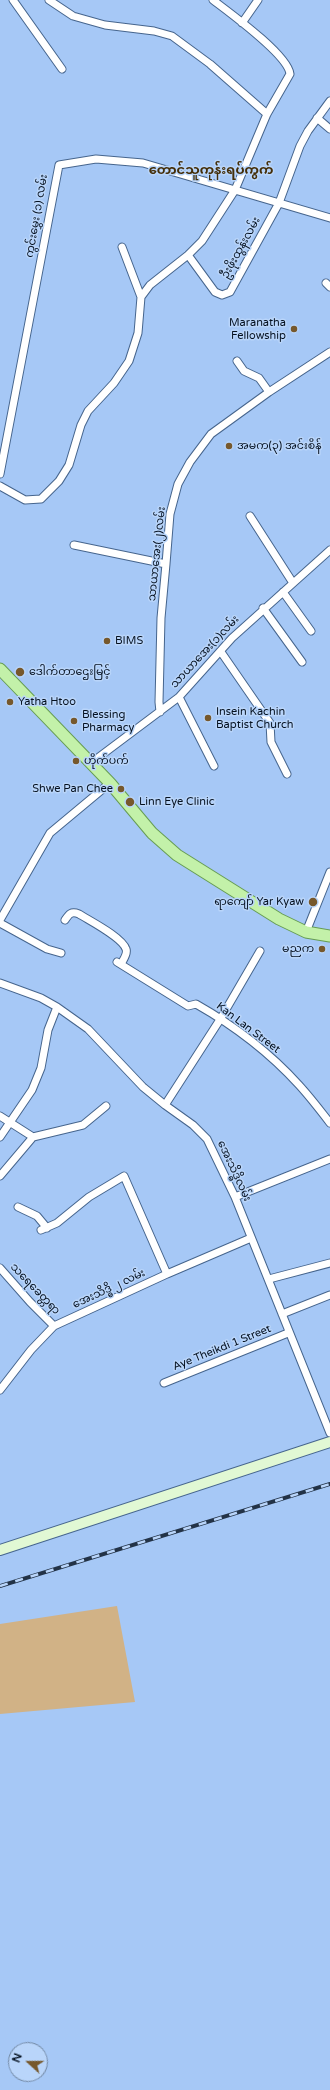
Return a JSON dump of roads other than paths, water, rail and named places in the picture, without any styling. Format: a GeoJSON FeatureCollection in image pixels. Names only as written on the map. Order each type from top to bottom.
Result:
{"type":"FeatureCollection","features":[{"type":"Feature","properties":{"kind":"main road"},"geometry":{"type":"LineString","coordinates":[[0,669],[110,783],[152,833],[177,855],[279,919],[306,932],[330,936]]}},
{"type":"Feature","properties":{"kind":"main road"},"geometry":{"type":"LineString","coordinates":[[0,1550],[330,1442]]}},
{"type":"Feature","properties":{"kind":"street"},"geometry":{"type":"LineString","coordinates":[[14,0],[62,69]]}},
{"type":"Feature","properties":{"kind":"street"},"geometry":{"type":"LineString","coordinates":[[49,0],[73,16],[105,25],[172,36],[210,64],[267,114]]}},
{"type":"Feature","properties":{"kind":"street"},"geometry":{"type":"LineString","coordinates":[[141,296],[150,285],[188,255],[202,241],[235,190],[267,114],[290,74],[290,68],[286,62],[242,23],[213,0]]}},
{"type":"Feature","properties":{"kind":"street"},"geometry":{"type":"LineString","coordinates":[[242,23],[258,0]]}},
{"type":"Feature","properties":{"kind":"street"},"geometry":{"type":"LineString","coordinates":[[279,203],[300,146],[317,118],[330,101]]}},
{"type":"Feature","properties":{"kind":"street"},"geometry":{"type":"LineString","coordinates":[[317,118],[330,128]]}},
{"type":"Feature","properties":{"kind":"street","name":"ကွင်းမွှေး (၁) လမ်း"},"geometry":{"type":"LineString","coordinates":[[0,474],[59,165],[96,159],[143,163],[330,218]]}},
{"type":"Feature","properties":{"kind":"street","name":"ဦးဖိုးထွန်းလမ်း"},"geometry":{"type":"LineString","coordinates":[[188,255],[215,292],[222,295],[230,292],[279,203]]}},
{"type":"Feature","properties":{"kind":"street"},"geometry":{"type":"LineString","coordinates":[[0,486],[25,500],[41,499],[59,481],[69,465],[81,425],[88,411],[114,383],[129,361],[138,333],[141,296],[122,247]]}},
{"type":"Feature","properties":{"kind":"street","name":"သာယာအေး(၂)လမ်း"},"geometry":{"type":"LineString","coordinates":[[160,712],[161,618],[170,514],[178,484],[190,462],[211,434],[269,392],[330,352]]}},
{"type":"Feature","properties":{"kind":"street"},"geometry":{"type":"LineString","coordinates":[[236,361],[244,371],[259,378],[269,392]]}},
{"type":"Feature","properties":{"kind":"street"},"geometry":{"type":"LineString","coordinates":[[250,516],[293,583]]}},
{"type":"Feature","properties":{"kind":"street"},"geometry":{"type":"LineString","coordinates":[[74,545],[166,564]]}},
{"type":"Feature","properties":{"kind":"street","name":"သာယာအေး(၁)လမ်း"},"geometry":{"type":"LineString","coordinates":[[91,763],[179,697],[232,638],[263,608],[330,550]]}},
{"type":"Feature","properties":{"kind":"street"},"geometry":{"type":"LineString","coordinates":[[283,592],[311,631]]}},
{"type":"Feature","properties":{"kind":"street"},"geometry":{"type":"LineString","coordinates":[[263,608],[302,662]]}},
{"type":"Feature","properties":{"kind":"street"},"geometry":{"type":"LineString","coordinates":[[221,652],[270,724],[271,742],[287,774]]}},
{"type":"Feature","properties":{"kind":"street"},"geometry":{"type":"LineString","coordinates":[[179,697],[214,766]]}},
{"type":"Feature","properties":{"kind":"street"},"geometry":{"type":"LineString","coordinates":[[0,920],[50,833],[110,783]]}},
{"type":"Feature","properties":{"kind":"street"},"geometry":{"type":"LineString","coordinates":[[306,932],[330,872]]}},
{"type":"Feature","properties":{"kind":"street","name":"Kan Lan Street"},"geometry":{"type":"LineString","coordinates":[[65,920],[70,913],[79,914],[116,937],[126,948],[126,953],[119,963],[188,1006],[196,1004],[221,1018],[275,1061],[299,1085],[330,1123]]}},
{"type":"Feature","properties":{"kind":"street"},"geometry":{"type":"LineString","coordinates":[[0,923],[47,949],[61,953]]}},
{"type":"Feature","properties":{"kind":"street"},"geometry":{"type":"LineString","coordinates":[[165,1106],[221,1018],[260,950]]}},
{"type":"Feature","properties":{"kind":"street","name":"အေးသိဒ္ဓိလမ်း"},"geometry":{"type":"LineString","coordinates":[[0,983],[41,998],[57,1006],[88,1029],[143,1087],[165,1106],[193,1125],[207,1140],[235,1197],[269,1279],[288,1333],[330,1433]]}},
{"type":"Feature","properties":{"kind":"street"},"geometry":{"type":"LineString","coordinates":[[0,1137],[32,1090],[41,1068],[48,1030],[57,1006]]}},
{"type":"Feature","properties":{"kind":"street"},"geometry":{"type":"LineString","coordinates":[[0,1176],[33,1137],[83,1125],[106,1106]]}},
{"type":"Feature","properties":{"kind":"street"},"geometry":{"type":"LineString","coordinates":[[0,1116],[33,1137]]}},
{"type":"Feature","properties":{"kind":"street"},"geometry":{"type":"LineString","coordinates":[[235,1197],[330,1159]]}},
{"type":"Feature","properties":{"kind":"street"},"geometry":{"type":"LineString","coordinates":[[18,1207],[37,1216],[44,1229],[57,1223],[89,1197],[124,1176],[167,1274]]}},
{"type":"Feature","properties":{"kind":"street","name":"အေးသိဒ္ဓိ ၂ လမ်း"},"geometry":{"type":"LineString","coordinates":[[0,1390],[31,1350],[54,1326],[167,1274],[251,1238]]}},
{"type":"Feature","properties":{"kind":"street"},"geometry":{"type":"LineString","coordinates":[[269,1279],[330,1263]]}},
{"type":"Feature","properties":{"kind":"street","name":"သရေခေတ္တရာ"},"geometry":{"type":"LineString","coordinates":[[0,1268],[30,1302],[54,1326]]}},
{"type":"Feature","properties":{"kind":"street"},"geometry":{"type":"LineString","coordinates":[[282,1314],[330,1295]]}},
{"type":"Feature","properties":{"kind":"street","name":"Aye Theikdi 1 Street"},"geometry":{"type":"LineString","coordinates":[[164,1383],[288,1333]]}},
{"type":"Feature","properties":{"kind":"railway"},"geometry":{"type":"LineString","coordinates":[[0,1586],[330,1484]]}},
{"type":"Feature","properties":{"kind":"place","name":"Maranatha Fellowship"},"geometry":{"type":"Point","coordinates":[294,329]}},
{"type":"Feature","properties":{"kind":"place","name":"အမက(၃) အင်းစိန်"},"geometry":{"type":"Point","coordinates":[229,446]}},
{"type":"Feature","properties":{"kind":"place","name":"BIMS"},"geometry":{"type":"Point","coordinates":[107,641]}},
{"type":"Feature","properties":{"kind":"place","name":"ဒေါက်တာဌေးမြင့်"},"geometry":{"type":"Point","coordinates":[20,672]}},
{"type":"Feature","properties":{"kind":"place","name":"Yatha Htoo"},"geometry":{"type":"Point","coordinates":[10,702]}},
{"type":"Feature","properties":{"kind":"place","name":"Insein Kachin Baptist Church"},"geometry":{"type":"Point","coordinates":[208,718]}},
{"type":"Feature","properties":{"kind":"place","name":"Blessing Pharmacy"},"geometry":{"type":"Point","coordinates":[74,721]}},
{"type":"Feature","properties":{"kind":"place","name":"ဟိုက်ပက်"},"geometry":{"type":"Point","coordinates":[76,761]}},
{"type":"Feature","properties":{"kind":"place","name":"Shwe Pan Chee"},"geometry":{"type":"Point","coordinates":[121,789]}},
{"type":"Feature","properties":{"kind":"place","name":"Linn Eye Clinic"},"geometry":{"type":"Point","coordinates":[130,802]}},
{"type":"Feature","properties":{"kind":"place","name":"ရာကျော် Yar Kyaw"},"geometry":{"type":"Point","coordinates":[313,902]}},
{"type":"Feature","properties":{"kind":"place","name":"မညက"},"geometry":{"type":"Point","coordinates":[322,949]}},
{"type":"Feature","properties":{"kind":"district","name":"တောင်သူကုန်းရပ်ကွက်"},"geometry":{"type":"Point","coordinates":[211,171]}}]}
